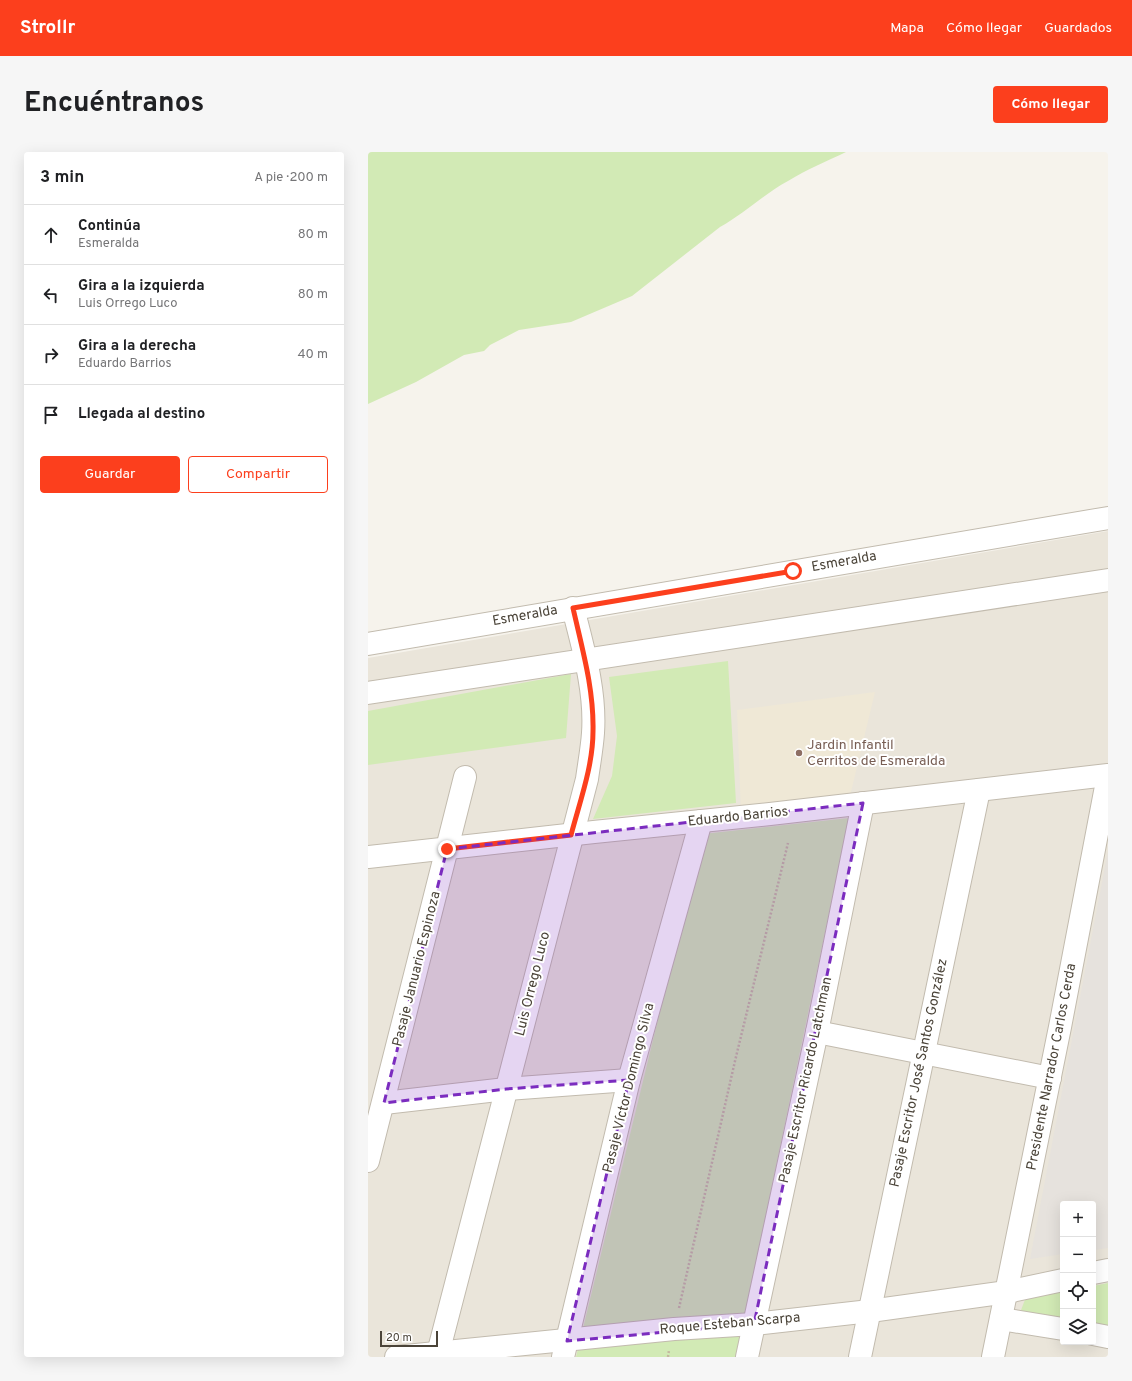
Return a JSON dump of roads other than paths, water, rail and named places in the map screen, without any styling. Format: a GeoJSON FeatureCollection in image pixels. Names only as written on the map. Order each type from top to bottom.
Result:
{"type":"FeatureCollection","features":[{"type":"Feature","properties":{"kind":"street","name":"Esmeralda"},"geometry":{"type":"LineString","coordinates":[[368,644],[1108,518]]}},
{"type":"Feature","properties":{"kind":"street"},"geometry":{"type":"LineString","coordinates":[[368,693],[585,658],[1108,580]]}},
{"type":"Feature","properties":{"kind":"street","name":"Luis Orrego Luco"},"geometry":{"type":"LineString","coordinates":[[437,1355],[571,835],[587,779],[593,732],[592,701],[585,658],[573,608]]}},
{"type":"Feature","properties":{"kind":"street","name":"Eduardo Barrios"},"geometry":{"type":"LineString","coordinates":[[368,858],[1108,776]]}},
{"type":"Feature","properties":{"kind":"street","name":"Presidente Narrador Carlos Cerda"},"geometry":{"type":"LineString","coordinates":[[993,1357],[1050,1078],[1108,776]]}},
{"type":"Feature","properties":{"kind":"street","name":"Pasaje Januario Espinoza"},"geometry":{"type":"LineString","coordinates":[[368,1161],[384,1103],[465,777]]}},
{"type":"Feature","properties":{"kind":"street","name":"Pasaje Escritor José Santos González"},"geometry":{"type":"LineString","coordinates":[[860,1357],[978,790]]}},
{"type":"Feature","properties":{"kind":"street","name":"Pasaje Escritor Ricardo Latchman"},"geometry":{"type":"LineString","coordinates":[[747,1357],[817,1032],[863,803]]}},
{"type":"Feature","properties":{"kind":"street","name":"Pasaje Víctor Domingo Silva"},"geometry":{"type":"LineString","coordinates":[[565,1349],[629,1080],[701,821]]}},
{"type":"Feature","properties":{"kind":"street"},"geometry":{"type":"LineString","coordinates":[[817,1032],[1050,1078]]}},
{"type":"Feature","properties":{"kind":"street"},"geometry":{"type":"LineString","coordinates":[[384,1103],[506,1089],[629,1080]]}},
{"type":"Feature","properties":{"kind":"street"},"geometry":{"type":"LineString","coordinates":[[1096,1272],[1108,1270]]}},
{"type":"Feature","properties":{"kind":"street","name":"Roque Esteban Scarpa"},"geometry":{"type":"LineString","coordinates":[[396,1357],[565,1349],[674,1329],[754,1324],[870,1311],[1007,1292],[1060,1281]]}},
{"type":"Feature","properties":{"kind":"street"},"geometry":{"type":"LineString","coordinates":[[1001,1319],[1060,1329]]}},
{"type":"Feature","properties":{"kind":"street"},"geometry":{"type":"LineString","coordinates":[[1096,1335],[1108,1337]]}},
{"type":"Feature","properties":{"kind":"place","name":"Jardin Infantil Cerritos de Esmeralda"},"geometry":{"type":"Point","coordinates":[799,753]}}]}
